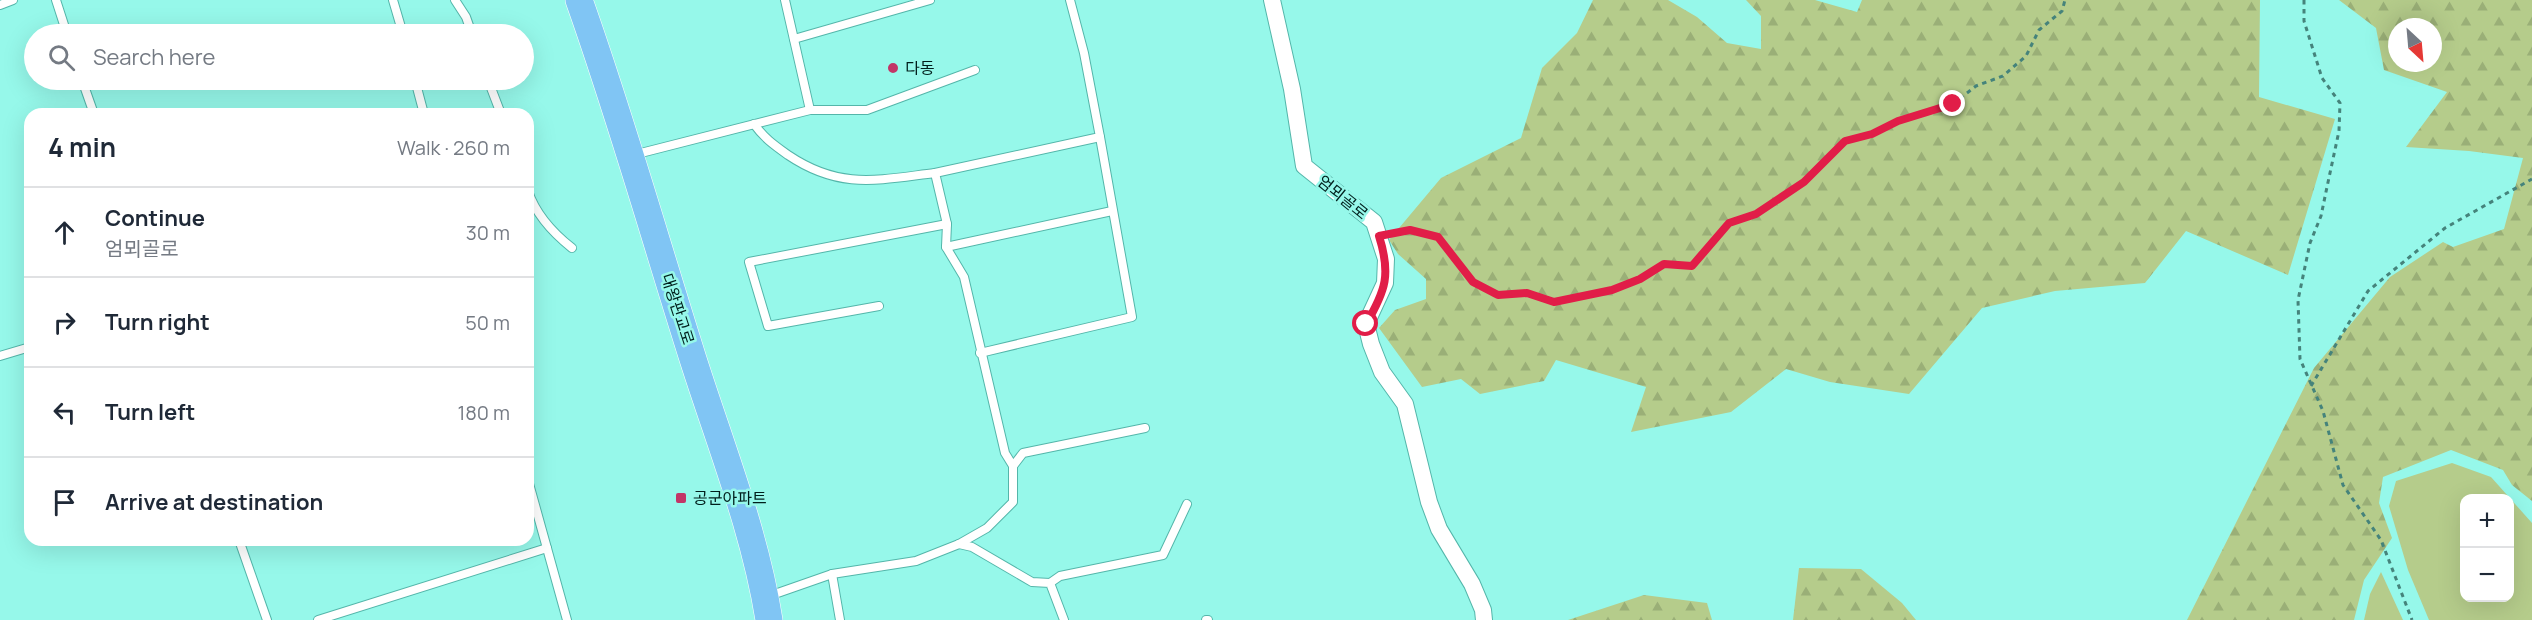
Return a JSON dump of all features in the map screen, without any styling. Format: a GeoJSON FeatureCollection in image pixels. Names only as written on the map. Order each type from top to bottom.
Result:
{"type":"FeatureCollection","features":[{"type":"Feature","properties":{"kind":"main road","name":"대왕판교로"},"geometry":{"type":"LineString","coordinates":[[579,0],[608,82],[743,515],[767,609]]}},
{"type":"Feature","properties":{"kind":"street","name":"엄뫼골로"},"geometry":{"type":"LineString","coordinates":[[1272,0],[1292,89],[1304,166],[1374,222],[1379,236],[1386,259],[1385,283],[1366,324],[1371,344],[1382,372],[1405,404],[1429,502],[1440,529],[1472,584],[1483,610],[1484,620]]}},
{"type":"Feature","properties":{"kind":"lane"},"geometry":{"type":"LineString","coordinates":[[0,5],[14,0]]}},
{"type":"Feature","properties":{"kind":"lane"},"geometry":{"type":"LineString","coordinates":[[56,0],[64,24]]}},
{"type":"Feature","properties":{"kind":"lane"},"geometry":{"type":"LineString","coordinates":[[393,0],[399,24]]}},
{"type":"Feature","properties":{"kind":"lane"},"geometry":{"type":"LineString","coordinates":[[455,0],[468,24]]}},
{"type":"Feature","properties":{"kind":"lane"},"geometry":{"type":"LineString","coordinates":[[785,0],[810,110]]}},
{"type":"Feature","properties":{"kind":"lane"},"geometry":{"type":"LineString","coordinates":[[794,39],[930,0]]}},
{"type":"Feature","properties":{"kind":"lane"},"geometry":{"type":"LineString","coordinates":[[980,353],[1132,318],[1084,53],[1070,0]]}},
{"type":"Feature","properties":{"kind":"lane"},"geometry":{"type":"LineString","coordinates":[[630,155],[810,110],[867,110],[975,70]]}},
{"type":"Feature","properties":{"kind":"lane"},"geometry":{"type":"LineString","coordinates":[[86,90],[92,108]]}},
{"type":"Feature","properties":{"kind":"lane"},"geometry":{"type":"LineString","coordinates":[[418,90],[422,108]]}},
{"type":"Feature","properties":{"kind":"lane"},"geometry":{"type":"LineString","coordinates":[[492,90],[499,108]]}},
{"type":"Feature","properties":{"kind":"lane"},"geometry":{"type":"LineString","coordinates":[[754,124],[765,139],[804,165],[830,176],[856,181],[935,173],[1100,137]]}},
{"type":"Feature","properties":{"kind":"lane"},"geometry":{"type":"LineString","coordinates":[[767,609],[832,574],[916,561],[959,544],[987,528],[1013,502],[1013,466],[1005,453],[964,277],[946,247],[947,224],[935,173]]}},
{"type":"Feature","properties":{"kind":"lane"},"geometry":{"type":"LineString","coordinates":[[534,205],[552,232],[572,248]]}},
{"type":"Feature","properties":{"kind":"lane"},"geometry":{"type":"LineString","coordinates":[[946,247],[1112,211]]}},
{"type":"Feature","properties":{"kind":"lane"},"geometry":{"type":"LineString","coordinates":[[879,306],[768,326],[749,262],[947,224]]}},
{"type":"Feature","properties":{"kind":"lane"},"geometry":{"type":"LineString","coordinates":[[0,356],[24,349]]}},
{"type":"Feature","properties":{"kind":"lane"},"geometry":{"type":"LineString","coordinates":[[1013,466],[1023,453],[1145,428]]}},
{"type":"Feature","properties":{"kind":"lane"},"geometry":{"type":"LineString","coordinates":[[534,501],[567,620]]}},
{"type":"Feature","properties":{"kind":"lane"},"geometry":{"type":"LineString","coordinates":[[959,544],[972,547],[1032,582],[1050,583],[1060,576],[1163,555],[1187,504]]}},
{"type":"Feature","properties":{"kind":"lane"},"geometry":{"type":"LineString","coordinates":[[241,546],[267,620]]}},
{"type":"Feature","properties":{"kind":"lane"},"geometry":{"type":"LineString","coordinates":[[318,620],[547,548]]}},
{"type":"Feature","properties":{"kind":"lane"},"geometry":{"type":"LineString","coordinates":[[832,574],[840,620]]}},
{"type":"Feature","properties":{"kind":"lane"},"geometry":{"type":"LineString","coordinates":[[1050,583],[1064,620]]}},
{"type":"Feature","properties":{"kind":"path"},"geometry":{"type":"LineString","coordinates":[[1379,236],[1410,230],[1438,237],[1473,282],[1498,295],[1527,293],[1554,302],[1612,290],[1640,279],[1664,264],[1692,266],[1729,223],[1756,214],[1804,182],[1845,141],[1872,134],[1898,121],[1953,104],[1976,86],[2003,76],[2026,56],[2039,30],[2062,11],[2065,0]]}},
{"type":"Feature","properties":{"kind":"path"},"geometry":{"type":"LineString","coordinates":[[2304,0],[2304,21],[2322,78],[2340,103],[2338,131],[2327,188],[2321,216],[2310,243],[2298,300],[2300,359],[2323,411],[2343,485],[2381,540],[2412,620]]}},
{"type":"Feature","properties":{"kind":"path"},"geometry":{"type":"LineString","coordinates":[[2311,386],[2368,291],[2445,228],[2532,179]]}},
{"type":"Feature","properties":{"kind":"green space"},"geometry":{"type":"Polygon","coordinates":[[[1593,0],[1668,0],[1697,17],[1727,43],[1761,49],[1761,16],[1746,0],[1815,0],[1857,12],[1862,0],[2260,0],[2259,97],[2335,119],[2288,275],[2186,231],[2145,283],[2055,291],[1982,308],[1909,394],[1830,382],[1786,369],[1731,412],[1631,432],[1646,387],[1556,360],[1544,381],[1480,394],[1461,379],[1422,387],[1379,328],[1395,310],[1426,299],[1426,279],[1398,254],[1389,240],[1441,178],[1521,138],[1542,68],[1577,33],[1593,0]]]}},
{"type":"Feature","properties":{"kind":"green space"},"geometry":{"type":"Polygon","coordinates":[[[2339,0],[2532,0],[2532,501],[2512,485],[2503,470],[2451,450],[2383,477],[2379,503],[2392,538],[2364,580],[2354,620],[2187,620],[2314,368],[2390,277],[2443,242],[2453,247],[2504,229],[2523,158],[2469,151],[2406,147],[2447,92],[2390,72],[2442,72],[2442,18],[2388,18],[2388,71],[2384,70],[2376,28],[2339,0]]]}},
{"type":"Feature","properties":{"kind":"green space"},"geometry":{"type":"Polygon","coordinates":[[[2452,463],[2491,477],[2506,494],[2460,494],[2460,602],[2514,602],[2514,503],[2532,523],[2532,620],[2429,620],[2408,570],[2389,506],[2396,481],[2452,463]]]}},
{"type":"Feature","properties":{"kind":"green space"},"geometry":{"type":"Polygon","coordinates":[[[1799,568],[1861,569],[1902,603],[1916,620],[1793,620],[1799,568]]]}},
{"type":"Feature","properties":{"kind":"green space"},"geometry":{"type":"Polygon","coordinates":[[[2381,572],[2403,620],[2364,620],[2370,594],[2381,572]]]}},
{"type":"Feature","properties":{"kind":"green space"},"geometry":{"type":"Polygon","coordinates":[[[1644,595],[1707,603],[1712,620],[1568,620],[1644,595]]]}},
{"type":"Feature","properties":{"kind":"place","name":"다동"},"geometry":{"type":"Point","coordinates":[893,68]}},
{"type":"Feature","properties":{"kind":"place","name":"공군아파트"},"geometry":{"type":"Point","coordinates":[681,498]}},
{"type":"Feature","properties":{"kind":"route"},"geometry":{"type":"LineString","coordinates":[[1366,324],[1375,309],[1385,283],[1386,259],[1379,236],[1410,230],[1438,237],[1473,282],[1498,295],[1527,293],[1554,302],[1612,290],[1640,279],[1664,264],[1692,266],[1709,243],[1729,223],[1756,214],[1781,199],[1804,182],[1845,141],[1872,134],[1898,121],[1953,104]]}}]}
